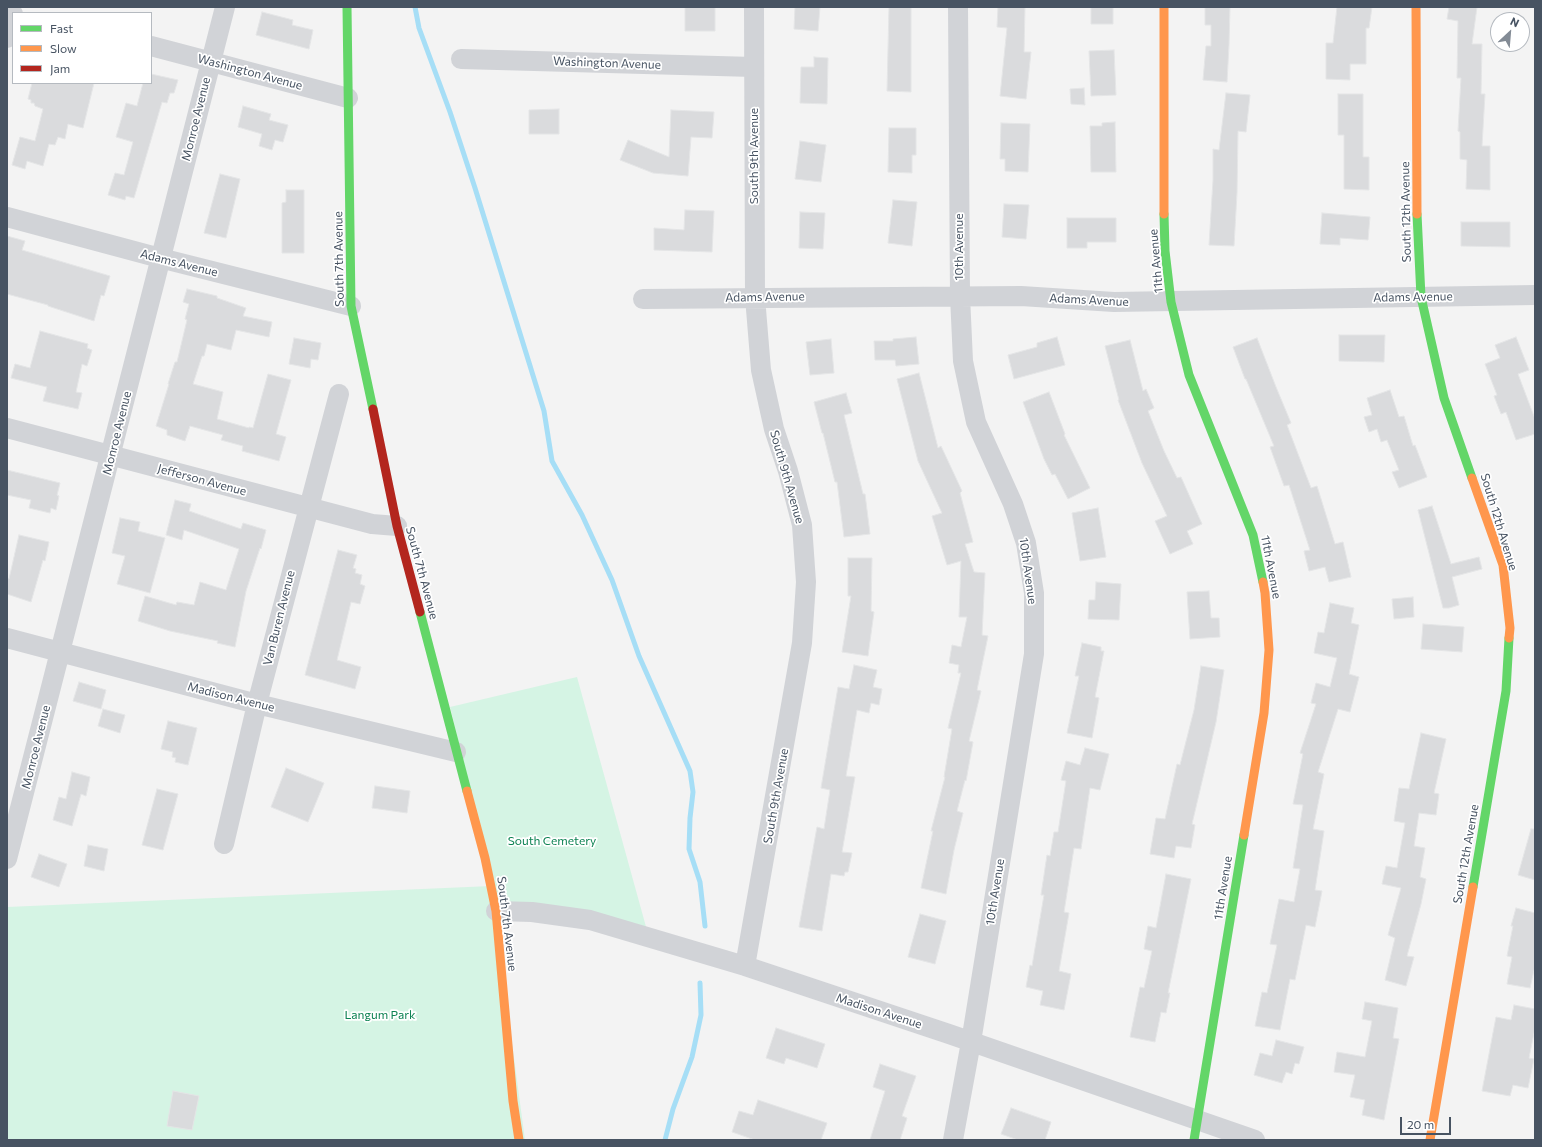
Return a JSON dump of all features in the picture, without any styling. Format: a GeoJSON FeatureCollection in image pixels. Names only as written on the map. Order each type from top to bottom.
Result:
{"type":"FeatureCollection","features":[{"type":"Feature","properties":{"kind":"street","name":"Monroe Avenue"},"geometry":{"type":"LineString","coordinates":[[8,852],[111,456],[210,61],[225,7]]}},
{"type":"Feature","properties":{"kind":"street","name":"South 7th Avenue"},"geometry":{"type":"LineString","coordinates":[[348,7],[351,306],[397,526],[485,858],[496,911],[513,1101],[520,1140]]}},
{"type":"Feature","properties":{"kind":"street","name":"South 9th Avenue"},"geometry":{"type":"LineString","coordinates":[[745,966],[802,642],[806,582],[802,526],[788,471],[774,430],[761,370],[755,297],[754,7]]}},
{"type":"Feature","properties":{"kind":"street","name":"10th Avenue"},"geometry":{"type":"LineString","coordinates":[[953,1140],[971,1042],[1034,654],[1034,593],[1026,543],[1013,504],[976,422],[963,361],[960,296],[958,7]]}},
{"type":"Feature","properties":{"kind":"street","name":"11th Avenue"},"geometry":{"type":"LineString","coordinates":[[1164,7],[1163,200],[1165,251],[1171,302],[1189,376],[1253,535],[1265,593],[1269,650],[1264,713],[1194,1140]]}},
{"type":"Feature","properties":{"kind":"street","name":"South 12th Avenue"},"geometry":{"type":"LineString","coordinates":[[1416,7],[1417,207],[1421,297],[1444,398],[1503,565],[1510,628],[1506,691],[1430,1140]]}},
{"type":"Feature","properties":{"kind":"street"},"geometry":{"type":"LineString","coordinates":[[7,38],[12,20]]}},
{"type":"Feature","properties":{"kind":"street","name":"Washington Avenue"},"geometry":{"type":"LineString","coordinates":[[152,46],[348,98]]}},
{"type":"Feature","properties":{"kind":"street","name":"Washington Avenue"},"geometry":{"type":"LineString","coordinates":[[461,59],[754,67]]}},
{"type":"Feature","properties":{"kind":"street","name":"Adams Avenue"},"geometry":{"type":"LineString","coordinates":[[7,217],[160,258],[351,306]]}},
{"type":"Feature","properties":{"kind":"street","name":"Adams Avenue"},"geometry":{"type":"LineString","coordinates":[[643,299],[1021,296],[1114,302],[1171,302],[1535,295]]}},
{"type":"Feature","properties":{"kind":"street","name":"Van Buren Avenue"},"geometry":{"type":"LineString","coordinates":[[224,844],[257,704],[338,394]]}},
{"type":"Feature","properties":{"kind":"street","name":"Jefferson Avenue"},"geometry":{"type":"LineString","coordinates":[[7,428],[308,508],[372,524],[397,526]]}},
{"type":"Feature","properties":{"kind":"street","name":"Madison Avenue"},"geometry":{"type":"LineString","coordinates":[[7,638],[257,704],[456,752]]}},
{"type":"Feature","properties":{"kind":"street","name":"Madison Avenue"},"geometry":{"type":"LineString","coordinates":[[496,911],[532,912],[590,920],[745,966],[1255,1140]]}},
{"type":"Feature","properties":{"kind":"green space","name":"South Cemetery"},"geometry":{"type":"Polygon","coordinates":[[[577,677],[648,934],[499,906],[450,707],[577,677]]]}},
{"type":"Feature","properties":{"kind":"green space","name":"Langum Park"},"geometry":{"type":"Polygon","coordinates":[[[491,886],[525,1140],[7,1140],[7,907],[491,886]]]}},
{"type":"Feature","properties":{"kind":"building"},"geometry":{"type":"Polygon","coordinates":[[[685,7],[715,7],[715,31],[685,31],[685,7]]]}},
{"type":"Feature","properties":{"kind":"building"},"geometry":{"type":"Polygon","coordinates":[[[795,7],[820,7],[818,31],[794,29],[795,7]]]}},
{"type":"Feature","properties":{"kind":"building"},"geometry":{"type":"Polygon","coordinates":[[[889,7],[911,7],[911,92],[887,91],[889,7]]]}},
{"type":"Feature","properties":{"kind":"building"},"geometry":{"type":"Polygon","coordinates":[[[998,7],[1025,7],[1024,52],[1031,52],[1026,99],[1000,96],[1007,28],[997,27],[998,7]]]}},
{"type":"Feature","properties":{"kind":"building"},"geometry":{"type":"Polygon","coordinates":[[[1091,7],[1113,7],[1113,24],[1091,24],[1091,7]]]}},
{"type":"Feature","properties":{"kind":"building"},"geometry":{"type":"Polygon","coordinates":[[[1205,7],[1230,7],[1227,82],[1203,80],[1206,46],[1211,46],[1211,25],[1205,25],[1205,7]]]}},
{"type":"Feature","properties":{"kind":"building"},"geometry":{"type":"Polygon","coordinates":[[[1337,7],[1372,7],[1369,28],[1366,28],[1366,64],[1350,64],[1350,80],[1326,79],[1326,43],[1333,43],[1337,7]]]}},
{"type":"Feature","properties":{"kind":"building"},"geometry":{"type":"Polygon","coordinates":[[[1449,7],[1477,7],[1472,44],[1482,44],[1481,94],[1485,94],[1482,146],[1490,146],[1490,190],[1466,189],[1467,160],[1460,159],[1460,132],[1458,131],[1461,78],[1457,78],[1458,21],[1447,19],[1449,7]]]}},
{"type":"Feature","properties":{"kind":"building"},"geometry":{"type":"Polygon","coordinates":[[[262,12],[293,20],[292,25],[313,30],[309,49],[256,35],[262,12]]]}},
{"type":"Feature","properties":{"kind":"building"},"geometry":{"type":"Polygon","coordinates":[[[1114,50],[1116,95],[1091,96],[1089,51],[1114,50]]]}},
{"type":"Feature","properties":{"kind":"building"},"geometry":{"type":"Polygon","coordinates":[[[814,57],[828,58],[827,104],[800,103],[801,67],[814,67],[814,57]]]}},
{"type":"Feature","properties":{"kind":"building"},"geometry":{"type":"Polygon","coordinates":[[[152,74],[178,80],[174,93],[170,93],[167,103],[162,102],[134,198],[126,196],[125,200],[108,195],[115,173],[124,175],[133,142],[116,137],[126,103],[137,106],[143,84],[152,84],[152,74]]]}},
{"type":"Feature","properties":{"kind":"building"},"geometry":{"type":"Polygon","coordinates":[[[32,84],[94,84],[83,128],[68,124],[65,139],[58,137],[55,145],[49,144],[43,166],[27,161],[25,169],[12,165],[20,137],[35,141],[43,109],[35,106],[34,103],[31,103],[31,100],[28,99],[32,84]]]}},
{"type":"Feature","properties":{"kind":"building"},"geometry":{"type":"Polygon","coordinates":[[[1084,88],[1085,105],[1071,104],[1070,89],[1084,88]]]}},
{"type":"Feature","properties":{"kind":"building"},"geometry":{"type":"Polygon","coordinates":[[[1226,93],[1250,95],[1246,132],[1238,131],[1234,246],[1209,245],[1213,180],[1213,149],[1219,150],[1226,93]]]}},
{"type":"Feature","properties":{"kind":"building"},"geometry":{"type":"Polygon","coordinates":[[[1338,94],[1363,94],[1363,157],[1369,157],[1369,190],[1344,189],[1344,135],[1338,135],[1338,94]]]}},
{"type":"Feature","properties":{"kind":"building"},"geometry":{"type":"Polygon","coordinates":[[[243,106],[271,114],[269,120],[288,125],[283,142],[275,140],[272,150],[259,146],[262,134],[238,127],[243,106]]]}},
{"type":"Feature","properties":{"kind":"building"},"geometry":{"type":"Polygon","coordinates":[[[559,109],[559,134],[529,134],[529,110],[559,109]]]}},
{"type":"Feature","properties":{"kind":"building"},"geometry":{"type":"Polygon","coordinates":[[[671,110],[714,112],[712,138],[691,137],[688,176],[653,173],[620,160],[628,140],[669,157],[671,110]]]}},
{"type":"Feature","properties":{"kind":"building"},"geometry":{"type":"Polygon","coordinates":[[[1115,122],[1116,172],[1091,172],[1090,126],[1102,126],[1102,123],[1115,122]]]}},
{"type":"Feature","properties":{"kind":"building"},"geometry":{"type":"Polygon","coordinates":[[[1001,123],[1030,124],[1028,172],[1005,171],[1005,159],[1000,159],[1001,123]]]}},
{"type":"Feature","properties":{"kind":"building"},"geometry":{"type":"Polygon","coordinates":[[[889,128],[916,128],[916,155],[912,155],[912,173],[888,172],[889,128]]]}},
{"type":"Feature","properties":{"kind":"building"},"geometry":{"type":"Polygon","coordinates":[[[800,141],[826,145],[821,182],[795,179],[800,141]]]}},
{"type":"Feature","properties":{"kind":"building"},"geometry":{"type":"Polygon","coordinates":[[[220,174],[240,179],[226,238],[204,233],[220,174]]]}},
{"type":"Feature","properties":{"kind":"building"},"geometry":{"type":"Polygon","coordinates":[[[286,190],[304,190],[304,253],[282,253],[282,203],[286,202],[286,190]]]}},
{"type":"Feature","properties":{"kind":"building"},"geometry":{"type":"Polygon","coordinates":[[[893,200],[917,202],[912,246],[888,243],[893,200]]]}},
{"type":"Feature","properties":{"kind":"building"},"geometry":{"type":"Polygon","coordinates":[[[1004,204],[1029,205],[1026,239],[1002,237],[1004,204]]]}},
{"type":"Feature","properties":{"kind":"building"},"geometry":{"type":"Polygon","coordinates":[[[685,210],[714,211],[712,252],[654,250],[654,228],[684,230],[685,210]]]}},
{"type":"Feature","properties":{"kind":"building"},"geometry":{"type":"Polygon","coordinates":[[[800,212],[825,213],[823,249],[799,248],[800,212]]]}},
{"type":"Feature","properties":{"kind":"building"},"geometry":{"type":"Polygon","coordinates":[[[1322,213],[1370,217],[1368,240],[1340,238],[1340,245],[1320,244],[1322,213]]]}},
{"type":"Feature","properties":{"kind":"building"},"geometry":{"type":"Polygon","coordinates":[[[1067,218],[1116,218],[1116,242],[1087,242],[1087,248],[1067,248],[1067,218]]]}},
{"type":"Feature","properties":{"kind":"building"},"geometry":{"type":"Polygon","coordinates":[[[1461,222],[1510,222],[1510,247],[1461,246],[1461,222]]]}},
{"type":"Feature","properties":{"kind":"building"},"geometry":{"type":"Polygon","coordinates":[[[7,236],[25,241],[22,250],[110,276],[104,296],[101,295],[94,321],[48,305],[7,294],[7,236]]]}},
{"type":"Feature","properties":{"kind":"building"},"geometry":{"type":"Polygon","coordinates":[[[187,289],[217,296],[217,298],[246,308],[243,316],[272,322],[269,337],[236,330],[231,350],[207,344],[193,384],[223,392],[217,419],[253,428],[268,374],[291,380],[276,434],[286,437],[279,461],[242,451],[243,446],[221,440],[223,435],[190,426],[185,441],[167,435],[167,430],[156,426],[175,362],[177,362],[187,320],[185,319],[189,304],[183,302],[187,289]]]}},
{"type":"Feature","properties":{"kind":"building"},"geometry":{"type":"Polygon","coordinates":[[[40,331],[88,344],[87,348],[92,350],[87,366],[82,364],[76,392],[82,393],[78,409],[43,401],[47,387],[11,378],[15,364],[30,368],[40,331]]]}},
{"type":"Feature","properties":{"kind":"building"},"geometry":{"type":"Polygon","coordinates":[[[1339,335],[1385,335],[1384,362],[1339,361],[1339,335]]]}},
{"type":"Feature","properties":{"kind":"building"},"geometry":{"type":"Polygon","coordinates":[[[916,337],[919,364],[896,366],[895,360],[875,360],[874,341],[893,341],[893,339],[916,337]]]}},
{"type":"Feature","properties":{"kind":"building"},"geometry":{"type":"Polygon","coordinates":[[[1057,337],[1065,365],[1014,379],[1008,355],[1037,347],[1037,343],[1057,337]]]}},
{"type":"Feature","properties":{"kind":"building"},"geometry":{"type":"Polygon","coordinates":[[[1516,337],[1529,370],[1518,374],[1535,419],[1535,434],[1516,440],[1506,412],[1501,414],[1494,396],[1497,395],[1485,364],[1500,358],[1495,345],[1516,337]]]}},
{"type":"Feature","properties":{"kind":"building"},"geometry":{"type":"Polygon","coordinates":[[[294,338],[321,343],[318,360],[311,359],[310,368],[289,364],[294,338]]]}},
{"type":"Feature","properties":{"kind":"building"},"geometry":{"type":"Polygon","coordinates":[[[1257,338],[1291,423],[1287,425],[1311,488],[1317,486],[1335,544],[1343,542],[1351,577],[1329,582],[1325,567],[1309,571],[1304,551],[1310,550],[1289,485],[1284,486],[1270,447],[1274,446],[1233,347],[1257,338]]]}},
{"type":"Feature","properties":{"kind":"building"},"geometry":{"type":"Polygon","coordinates":[[[831,339],[834,373],[810,375],[806,342],[831,339]]]}},
{"type":"Feature","properties":{"kind":"building"},"geometry":{"type":"Polygon","coordinates":[[[1130,340],[1143,391],[1146,389],[1154,408],[1148,411],[1164,451],[1177,478],[1181,477],[1202,524],[1187,531],[1193,544],[1170,554],[1155,521],[1167,516],[1142,463],[1118,400],[1105,346],[1130,340]]]}},
{"type":"Feature","properties":{"kind":"building"},"geometry":{"type":"Polygon","coordinates":[[[919,373],[938,448],[941,446],[962,491],[960,493],[973,542],[965,544],[974,572],[985,573],[982,635],[988,636],[977,690],[981,691],[969,741],[973,742],[966,781],[965,780],[957,811],[963,813],[954,850],[946,894],[921,888],[933,831],[931,831],[945,777],[952,729],[948,728],[961,673],[958,673],[959,665],[949,663],[952,645],[961,647],[967,617],[959,617],[961,561],[947,565],[932,516],[942,513],[918,461],[897,379],[919,373]]]}},
{"type":"Feature","properties":{"kind":"building"},"geometry":{"type":"Polygon","coordinates":[[[1390,390],[1399,417],[1404,416],[1413,446],[1415,445],[1427,477],[1399,488],[1392,472],[1399,470],[1387,440],[1381,442],[1377,429],[1369,432],[1364,417],[1372,415],[1367,398],[1390,390]]]}},
{"type":"Feature","properties":{"kind":"building"},"geometry":{"type":"Polygon","coordinates":[[[1049,392],[1065,434],[1064,435],[1090,488],[1068,499],[1055,474],[1052,475],[1044,459],[1023,402],[1049,392]]]}},
{"type":"Feature","properties":{"kind":"building"},"geometry":{"type":"Polygon","coordinates":[[[846,393],[852,413],[844,415],[863,494],[865,494],[870,534],[844,537],[837,482],[835,482],[814,402],[846,393]]]}},
{"type":"Feature","properties":{"kind":"building"},"geometry":{"type":"Polygon","coordinates":[[[7,470],[60,483],[57,495],[59,496],[56,510],[51,508],[50,513],[29,508],[31,500],[7,495],[7,470]]]}},
{"type":"Feature","properties":{"kind":"building"},"geometry":{"type":"Polygon","coordinates":[[[175,500],[191,504],[189,511],[241,529],[243,523],[266,530],[246,591],[235,647],[217,643],[218,641],[170,631],[138,621],[145,596],[176,605],[177,602],[194,605],[200,582],[226,590],[239,549],[184,530],[182,540],[166,535],[175,500]]]}},
{"type":"Feature","properties":{"kind":"building"},"geometry":{"type":"Polygon","coordinates":[[[1432,506],[1451,564],[1479,557],[1482,569],[1452,577],[1459,605],[1449,608],[1443,608],[1418,510],[1432,506]]]}},
{"type":"Feature","properties":{"kind":"building"},"geometry":{"type":"Polygon","coordinates":[[[1098,508],[1106,557],[1080,561],[1072,513],[1098,508]]]}},
{"type":"Feature","properties":{"kind":"building"},"geometry":{"type":"Polygon","coordinates":[[[120,518],[140,522],[138,531],[165,538],[150,593],[117,584],[125,556],[112,553],[120,518]]]}},
{"type":"Feature","properties":{"kind":"building"},"geometry":{"type":"Polygon","coordinates":[[[19,535],[49,542],[45,561],[43,560],[31,602],[7,594],[7,578],[9,579],[19,535]]]}},
{"type":"Feature","properties":{"kind":"building"},"geometry":{"type":"Polygon","coordinates":[[[338,550],[357,555],[353,568],[356,569],[355,573],[362,575],[360,584],[365,586],[360,604],[351,602],[337,660],[361,667],[355,689],[305,675],[338,550]]]}},
{"type":"Feature","properties":{"kind":"building"},"geometry":{"type":"Polygon","coordinates":[[[848,558],[872,558],[871,611],[874,612],[868,656],[842,652],[851,596],[848,596],[848,558]]]}},
{"type":"Feature","properties":{"kind":"building"},"geometry":{"type":"Polygon","coordinates":[[[1096,582],[1121,584],[1119,620],[1088,619],[1089,600],[1095,600],[1096,582]]]}},
{"type":"Feature","properties":{"kind":"building"},"geometry":{"type":"Polygon","coordinates":[[[1209,591],[1211,618],[1219,618],[1220,637],[1190,639],[1187,592],[1209,591]]]}},
{"type":"Feature","properties":{"kind":"building"},"geometry":{"type":"Polygon","coordinates":[[[1413,597],[1414,617],[1394,619],[1392,599],[1413,597]]]}},
{"type":"Feature","properties":{"kind":"building"},"geometry":{"type":"Polygon","coordinates":[[[1330,603],[1354,608],[1351,623],[1359,625],[1349,674],[1359,677],[1350,712],[1338,709],[1318,772],[1324,774],[1313,829],[1324,831],[1315,890],[1322,891],[1315,927],[1306,925],[1295,980],[1290,979],[1280,1030],[1255,1026],[1262,992],[1267,993],[1277,945],[1270,944],[1279,899],[1294,902],[1300,869],[1293,868],[1303,805],[1293,804],[1303,754],[1300,753],[1316,704],[1311,703],[1316,683],[1330,687],[1337,658],[1314,653],[1318,632],[1324,633],[1330,603]]]}},
{"type":"Feature","properties":{"kind":"building"},"geometry":{"type":"Polygon","coordinates":[[[1423,624],[1464,627],[1462,652],[1421,649],[1423,624]]]}},
{"type":"Feature","properties":{"kind":"building"},"geometry":{"type":"Polygon","coordinates":[[[1082,643],[1101,647],[1101,651],[1104,651],[1095,697],[1099,698],[1092,738],[1067,733],[1079,676],[1075,676],[1082,643]]]}},
{"type":"Feature","properties":{"kind":"building"},"geometry":{"type":"Polygon","coordinates":[[[854,665],[877,670],[873,687],[882,689],[879,705],[871,703],[869,713],[857,710],[846,776],[855,777],[842,852],[852,853],[848,872],[845,872],[844,876],[831,874],[822,931],[799,927],[817,827],[824,829],[830,790],[821,788],[838,687],[849,689],[854,665]]]}},
{"type":"Feature","properties":{"kind":"building"},"geometry":{"type":"Polygon","coordinates":[[[1201,666],[1224,670],[1216,722],[1192,824],[1195,825],[1191,848],[1176,846],[1174,858],[1150,854],[1156,818],[1165,819],[1177,764],[1180,765],[1194,710],[1201,666]]]}},
{"type":"Feature","properties":{"kind":"building"},"geometry":{"type":"Polygon","coordinates":[[[79,682],[106,690],[101,709],[73,701],[79,682]]]}},
{"type":"Feature","properties":{"kind":"building"},"geometry":{"type":"Polygon","coordinates":[[[103,709],[125,715],[120,733],[98,726],[103,709]]]}},
{"type":"Feature","properties":{"kind":"building"},"geometry":{"type":"Polygon","coordinates":[[[168,721],[197,728],[188,765],[175,762],[176,758],[172,757],[173,752],[161,749],[168,721]]]}},
{"type":"Feature","properties":{"kind":"building"},"geometry":{"type":"Polygon","coordinates":[[[1421,733],[1446,739],[1434,793],[1439,794],[1436,815],[1419,813],[1414,846],[1425,848],[1420,877],[1426,879],[1407,956],[1414,957],[1406,986],[1385,980],[1395,938],[1388,935],[1401,888],[1382,884],[1386,866],[1397,868],[1405,823],[1394,821],[1399,788],[1409,789],[1421,733]]]}},
{"type":"Feature","properties":{"kind":"building"},"geometry":{"type":"Polygon","coordinates":[[[1085,748],[1109,754],[1100,790],[1090,788],[1081,849],[1074,848],[1064,912],[1069,913],[1059,971],[1071,974],[1064,1010],[1040,1005],[1043,991],[1026,987],[1030,965],[1032,966],[1044,895],[1041,895],[1047,855],[1050,856],[1054,832],[1058,832],[1066,781],[1061,780],[1066,761],[1080,765],[1085,748]]]}},
{"type":"Feature","properties":{"kind":"building"},"geometry":{"type":"Polygon","coordinates":[[[286,768],[324,783],[308,822],[271,807],[286,768]]]}},
{"type":"Feature","properties":{"kind":"building"},"geometry":{"type":"Polygon","coordinates":[[[72,772],[90,777],[86,796],[81,794],[72,826],[53,820],[59,797],[66,799],[72,772]]]}},
{"type":"Feature","properties":{"kind":"building"},"geometry":{"type":"Polygon","coordinates":[[[375,786],[410,791],[407,813],[372,808],[375,786]]]}},
{"type":"Feature","properties":{"kind":"building"},"geometry":{"type":"Polygon","coordinates":[[[157,789],[178,794],[163,850],[142,845],[157,789]]]}},
{"type":"Feature","properties":{"kind":"building"},"geometry":{"type":"Polygon","coordinates":[[[1531,829],[1535,829],[1535,880],[1518,875],[1531,829]]]}},
{"type":"Feature","properties":{"kind":"building"},"geometry":{"type":"Polygon","coordinates":[[[88,845],[108,849],[104,871],[84,866],[88,845]]]}},
{"type":"Feature","properties":{"kind":"building"},"geometry":{"type":"Polygon","coordinates":[[[39,854],[67,864],[59,887],[31,877],[39,854]]]}},
{"type":"Feature","properties":{"kind":"building"},"geometry":{"type":"Polygon","coordinates":[[[1166,874],[1191,879],[1168,993],[1170,993],[1166,1013],[1161,1012],[1155,1042],[1130,1037],[1140,987],[1144,988],[1152,951],[1144,949],[1148,926],[1156,928],[1166,874]]]}},
{"type":"Feature","properties":{"kind":"building"},"geometry":{"type":"Polygon","coordinates":[[[1516,908],[1535,913],[1535,966],[1530,988],[1507,984],[1512,957],[1507,956],[1513,926],[1511,926],[1516,908]]]}},
{"type":"Feature","properties":{"kind":"building"},"geometry":{"type":"Polygon","coordinates":[[[920,914],[946,921],[935,964],[908,957],[920,914]]]}},
{"type":"Feature","properties":{"kind":"building"},"geometry":{"type":"Polygon","coordinates":[[[1365,1002],[1398,1008],[1393,1038],[1399,1039],[1384,1120],[1362,1115],[1365,1100],[1350,1097],[1355,1075],[1334,1072],[1337,1052],[1365,1057],[1372,1021],[1362,1019],[1365,1002]]]}},
{"type":"Feature","properties":{"kind":"building"},"geometry":{"type":"Polygon","coordinates":[[[1514,1005],[1535,1009],[1535,1028],[1529,1058],[1534,1059],[1528,1088],[1513,1085],[1510,1096],[1482,1091],[1496,1017],[1511,1020],[1514,1005]]]}},
{"type":"Feature","properties":{"kind":"building"},"geometry":{"type":"Polygon","coordinates":[[[776,1028],[825,1044],[817,1068],[786,1058],[784,1064],[766,1058],[776,1028]]]}},
{"type":"Feature","properties":{"kind":"building"},"geometry":{"type":"Polygon","coordinates":[[[1276,1040],[1304,1047],[1299,1064],[1295,1063],[1292,1074],[1286,1072],[1282,1083],[1254,1075],[1260,1053],[1272,1056],[1276,1040]]]}},
{"type":"Feature","properties":{"kind":"building"},"geometry":{"type":"Polygon","coordinates":[[[880,1064],[916,1076],[902,1116],[907,1118],[900,1140],[870,1140],[885,1091],[873,1087],[880,1064]]]}},
{"type":"Feature","properties":{"kind":"building"},"geometry":{"type":"Polygon","coordinates":[[[173,1091],[199,1096],[192,1130],[167,1126],[173,1091]]]}},
{"type":"Feature","properties":{"kind":"building"},"geometry":{"type":"Polygon","coordinates":[[[758,1100],[827,1123],[821,1140],[755,1140],[732,1132],[739,1111],[753,1115],[758,1100]]]}},
{"type":"Feature","properties":{"kind":"building"},"geometry":{"type":"Polygon","coordinates":[[[1011,1108],[1051,1122],[1045,1140],[1018,1140],[1001,1134],[1011,1108]]]}},
{"type":"Feature","properties":{"kind":"waterway"},"geometry":{"type":"LineString","coordinates":[[415,7],[419,28],[450,112],[475,188],[544,411],[552,461],[582,515],[612,580],[639,656],[690,771],[693,792],[689,849],[700,882],[705,926]]}},
{"type":"Feature","properties":{"kind":"waterway"},"geometry":{"type":"LineString","coordinates":[[665,1140],[673,1109],[692,1057],[701,1015],[700,983]]}},
{"type":"Feature","properties":{"kind":"traffic: fast"},"geometry":{"type":"LineString","coordinates":[[347,7],[351,306],[373,409]]}},
{"type":"Feature","properties":{"kind":"traffic: fast"},"geometry":{"type":"LineString","coordinates":[[1164,214],[1165,251],[1171,302],[1189,375],[1253,535],[1263,582]]}},
{"type":"Feature","properties":{"kind":"traffic: fast"},"geometry":{"type":"LineString","coordinates":[[1417,214],[1421,297],[1444,398],[1472,478]]}},
{"type":"Feature","properties":{"kind":"traffic: fast"},"geometry":{"type":"LineString","coordinates":[[420,612],[467,791]]}},
{"type":"Feature","properties":{"kind":"traffic: fast"},"geometry":{"type":"LineString","coordinates":[[1473,887],[1506,691],[1509,638]]}},
{"type":"Feature","properties":{"kind":"traffic: fast"},"geometry":{"type":"LineString","coordinates":[[1194,1140],[1244,835]]}},
{"type":"Feature","properties":{"kind":"traffic: slow"},"geometry":{"type":"LineString","coordinates":[[1164,7],[1164,214]]}},
{"type":"Feature","properties":{"kind":"traffic: slow"},"geometry":{"type":"LineString","coordinates":[[1416,7],[1417,214]]}},
{"type":"Feature","properties":{"kind":"traffic: slow"},"geometry":{"type":"LineString","coordinates":[[1472,478],[1503,565],[1510,628],[1509,638]]}},
{"type":"Feature","properties":{"kind":"traffic: slow"},"geometry":{"type":"LineString","coordinates":[[1244,835],[1264,713],[1269,650],[1263,582]]}},
{"type":"Feature","properties":{"kind":"traffic: slow"},"geometry":{"type":"LineString","coordinates":[[467,791],[485,858],[496,911],[513,1101],[519,1140]]}},
{"type":"Feature","properties":{"kind":"traffic: slow"},"geometry":{"type":"LineString","coordinates":[[1430,1140],[1473,887]]}},
{"type":"Feature","properties":{"kind":"traffic: jam"},"geometry":{"type":"LineString","coordinates":[[373,409],[397,526],[420,612]]}}]}
